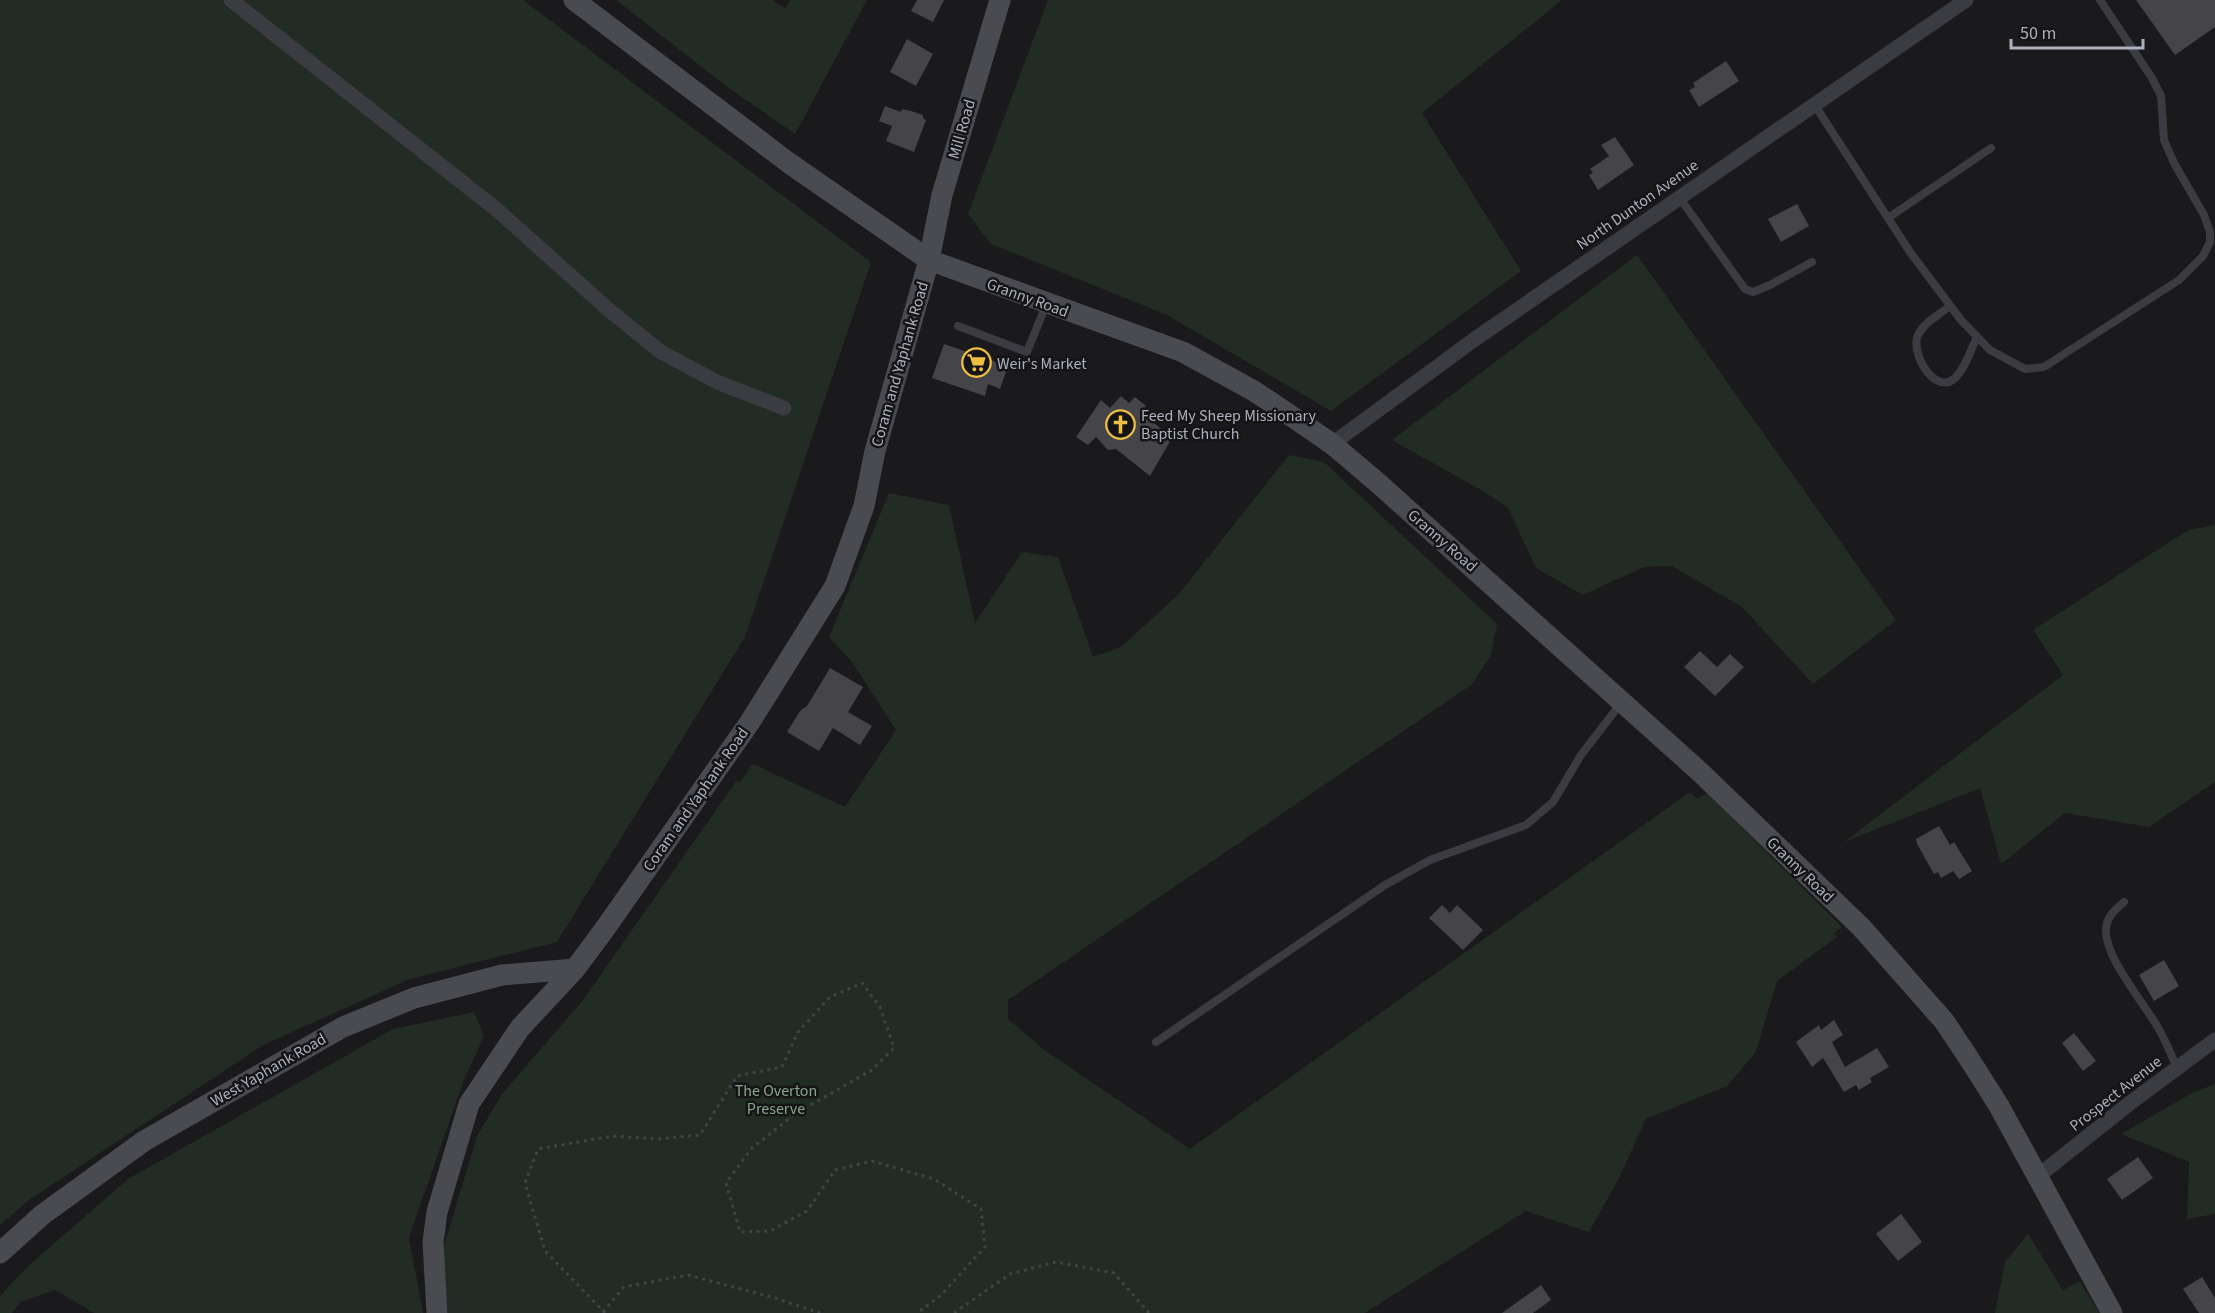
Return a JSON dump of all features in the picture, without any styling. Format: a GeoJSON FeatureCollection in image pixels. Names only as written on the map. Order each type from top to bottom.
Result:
{"type":"FeatureCollection","features":[{"type":"Feature","properties":{"kind":"street"},"geometry":{"type":"LineString","coordinates":[[231,0],[496,209],[609,310],[661,352],[717,382],[784,408]]}},
{"type":"Feature","properties":{"kind":"street","name":"Granny Road"},"geometry":{"type":"LineString","coordinates":[[574,0],[789,163],[929,260],[1183,351],[1254,391],[1332,444],[1500,590],[1549,639],[1701,772],[1860,927],[1944,1021],[1968,1056],[2000,1107],[2112,1313]]}},
{"type":"Feature","properties":{"kind":"street","name":"Mill Road"},"geometry":{"type":"LineString","coordinates":[[929,260],[942,195],[1000,0]]}},
{"type":"Feature","properties":{"kind":"street","name":"North Dunton Avenue"},"geometry":{"type":"LineString","coordinates":[[1332,444],[1475,339],[1966,0]]}},
{"type":"Feature","properties":{"kind":"street","name":"Coram and Yaphank Road"},"geometry":{"type":"LineString","coordinates":[[437,1313],[433,1242],[437,1212],[469,1104],[520,1028],[575,969],[737,741],[835,586],[864,506],[875,450],[929,260]]}},
{"type":"Feature","properties":{"kind":"street","name":"West Yaphank Road"},"geometry":{"type":"LineString","coordinates":[[0,1253],[42,1215],[144,1141],[343,1027],[414,998],[491,978],[575,969]]}},
{"type":"Feature","properties":{"kind":"street","name":"Prospect Avenue"},"geometry":{"type":"LineString","coordinates":[[2038,1176],[2130,1103],[2215,1040]]}},
{"type":"Feature","properties":{"kind":"lane"},"geometry":{"type":"LineString","coordinates":[[1814,104],[1888,218],[1950,306],[1990,350],[2025,369],[2043,367],[2179,280],[2203,256],[2210,242],[2210,232],[2204,215],[2178,171],[2164,140],[2161,96],[2152,78],[2100,0]]}},
{"type":"Feature","properties":{"kind":"lane"},"geometry":{"type":"LineString","coordinates":[[1888,218],[1990,148]]}},
{"type":"Feature","properties":{"kind":"lane"},"geometry":{"type":"LineString","coordinates":[[1679,197],[1745,289],[1753,292],[1761,289],[1812,262]]}},
{"type":"Feature","properties":{"kind":"lane"},"geometry":{"type":"LineString","coordinates":[[958,326],[1027,352],[1047,303]]}},
{"type":"Feature","properties":{"kind":"lane"},"geometry":{"type":"LineString","coordinates":[[1950,306],[1925,325],[1917,335],[1916,350],[1923,368],[1934,379],[1947,382],[1955,378],[1977,337]]}},
{"type":"Feature","properties":{"kind":"lane"},"geometry":{"type":"LineString","coordinates":[[1156,1042],[1385,885],[1430,860],[1526,825],[1553,802],[1581,755],[1622,702]]}},
{"type":"Feature","properties":{"kind":"lane"},"geometry":{"type":"LineString","coordinates":[[2124,902],[2110,915],[2105,929],[2108,942],[2117,965],[2157,1026],[2177,1068]]}},
{"type":"Feature","properties":{"kind":"path"},"geometry":{"type":"LineString","coordinates":[[820,1313],[775,1298],[688,1275],[624,1287],[603,1313],[545,1251],[525,1183],[538,1149],[613,1136],[657,1139],[700,1135],[737,1076],[782,1067],[798,1032],[830,997],[862,983],[880,1007],[894,1048],[873,1070],[795,1114],[752,1148],[726,1183],[741,1232],[770,1231],[807,1211],[835,1170],[873,1161],[934,1179],[981,1209],[985,1247],[940,1296],[917,1313]]}},
{"type":"Feature","properties":{"kind":"path"},"geometry":{"type":"LineString","coordinates":[[954,1313],[1010,1274],[1056,1262],[1114,1273],[1149,1313]]}},
{"type":"Feature","properties":{"kind":"green space"},"geometry":{"type":"Polygon","coordinates":[[[0,0],[523,0],[871,262],[745,637],[557,942],[410,979],[263,1045],[29,1200],[0,1225],[0,0]]]}},
{"type":"Feature","properties":{"kind":"green space"},"geometry":{"type":"Polygon","coordinates":[[[616,0],[772,0],[785,8],[790,0],[867,0],[795,134],[726,86],[616,0]]]}},
{"type":"Feature","properties":{"kind":"green space"},"geometry":{"type":"Polygon","coordinates":[[[1048,0],[1562,0],[1422,113],[1521,271],[1331,411],[1167,315],[991,244],[968,214],[1048,0]]]}},
{"type":"Feature","properties":{"kind":"green space"},"geometry":{"type":"Polygon","coordinates":[[[1637,255],[1896,620],[1813,684],[1742,607],[1672,566],[1644,567],[1583,595],[1536,568],[1508,508],[1483,491],[1392,440],[1637,255]]]}},
{"type":"Feature","properties":{"kind":"green space","name":"The Overton Preserve"},"geometry":{"type":"Polygon","coordinates":[[[1289,455],[1324,462],[1497,624],[1491,655],[1471,685],[1008,1000],[1008,1019],[1043,1049],[1190,1149],[1690,792],[1698,799],[1707,793],[1842,927],[1834,933],[1837,937],[1777,981],[1756,1052],[1727,1086],[1646,1119],[1619,1178],[1589,1232],[1526,1211],[1365,1313],[448,1313],[443,1249],[477,1136],[502,1094],[583,1000],[737,780],[740,782],[753,764],[845,807],[896,730],[852,662],[829,637],[889,493],[949,505],[975,623],[1022,552],[1058,557],[1093,657],[1121,647],[1179,594],[1289,455]]]}},
{"type":"Feature","properties":{"kind":"green space"},"geometry":{"type":"Polygon","coordinates":[[[2215,525],[2215,782],[2149,827],[2065,813],[2001,864],[1980,788],[1844,842],[2063,675],[2033,630],[2188,530],[2215,525]]]}},
{"type":"Feature","properties":{"kind":"green space"},"geometry":{"type":"Polygon","coordinates":[[[474,1012],[484,1036],[464,1080],[409,1237],[423,1313],[94,1313],[55,1290],[20,1302],[12,1313],[0,1313],[0,1296],[26,1268],[128,1179],[393,1029],[474,1012]]]}},
{"type":"Feature","properties":{"kind":"green space"},"geometry":{"type":"Polygon","coordinates":[[[2215,1084],[2215,1214],[2187,1219],[2189,1162],[2121,1134],[2192,1093],[2215,1084]]]}},
{"type":"Feature","properties":{"kind":"green space"},"geometry":{"type":"Polygon","coordinates":[[[2028,1234],[2063,1290],[2080,1281],[2099,1313],[1995,1313],[2005,1262],[2028,1234]]]}},
{"type":"Feature","properties":{"kind":"building"},"geometry":{"type":"Polygon","coordinates":[[[917,0],[944,0],[933,22],[911,11],[917,0]]]}},
{"type":"Feature","properties":{"kind":"building"},"geometry":{"type":"Polygon","coordinates":[[[2136,0],[2215,0],[2215,27],[2175,55],[2136,0]]]}},
{"type":"Feature","properties":{"kind":"building"},"geometry":{"type":"Polygon","coordinates":[[[907,39],[933,54],[916,86],[890,72],[907,39]]]}},
{"type":"Feature","properties":{"kind":"building"},"geometry":{"type":"Polygon","coordinates":[[[1726,61],[1739,81],[1699,107],[1689,90],[1695,87],[1693,83],[1726,61]]]}},
{"type":"Feature","properties":{"kind":"building"},"geometry":{"type":"Polygon","coordinates":[[[885,106],[901,112],[902,109],[923,115],[926,120],[914,152],[886,141],[892,126],[879,121],[885,106]]]}},
{"type":"Feature","properties":{"kind":"building"},"geometry":{"type":"Polygon","coordinates":[[[1615,137],[1634,165],[1598,190],[1589,175],[1593,173],[1590,169],[1609,156],[1601,145],[1615,137]]]}},
{"type":"Feature","properties":{"kind":"building"},"geometry":{"type":"Polygon","coordinates":[[[1797,204],[1809,226],[1781,242],[1768,219],[1797,204]]]}},
{"type":"Feature","properties":{"kind":"building"},"geometry":{"type":"Polygon","coordinates":[[[944,344],[1008,366],[1000,389],[988,384],[985,396],[932,378],[944,344]]]}},
{"type":"Feature","properties":{"kind":"building","name":"Feed My Sheep Missionary Baptist Church"},"geometry":{"type":"Polygon","coordinates":[[[1121,396],[1129,403],[1135,397],[1146,406],[1141,412],[1172,438],[1150,476],[1116,449],[1108,450],[1096,437],[1088,445],[1076,437],[1101,400],[1110,408],[1121,396]]]}},
{"type":"Feature","properties":{"kind":"building"},"geometry":{"type":"Polygon","coordinates":[[[1700,651],[1717,667],[1730,654],[1744,667],[1715,696],[1684,667],[1700,651]]]}},
{"type":"Feature","properties":{"kind":"building"},"geometry":{"type":"Polygon","coordinates":[[[830,668],[863,687],[848,712],[872,726],[860,745],[833,728],[819,751],[787,732],[800,711],[807,706],[830,668]]]}},
{"type":"Feature","properties":{"kind":"building"},"geometry":{"type":"Polygon","coordinates":[[[1939,826],[1950,845],[1954,842],[1972,871],[1959,879],[1953,871],[1941,878],[1938,872],[1934,874],[1917,844],[1916,839],[1939,826]]]}},
{"type":"Feature","properties":{"kind":"building"},"geometry":{"type":"Polygon","coordinates":[[[1442,905],[1450,913],[1457,905],[1483,930],[1463,950],[1429,918],[1442,905]]]}},
{"type":"Feature","properties":{"kind":"building"},"geometry":{"type":"Polygon","coordinates":[[[2164,960],[2179,986],[2154,1001],[2139,975],[2164,960]]]}},
{"type":"Feature","properties":{"kind":"building"},"geometry":{"type":"Polygon","coordinates":[[[1834,1020],[1843,1035],[1832,1042],[1845,1067],[1877,1048],[1889,1067],[1870,1078],[1872,1082],[1859,1090],[1856,1085],[1844,1092],[1823,1058],[1812,1067],[1796,1042],[1819,1025],[1821,1030],[1834,1020]]]}},
{"type":"Feature","properties":{"kind":"building"},"geometry":{"type":"Polygon","coordinates":[[[2074,1033],[2096,1061],[2083,1071],[2062,1043],[2074,1033]]]}},
{"type":"Feature","properties":{"kind":"building"},"geometry":{"type":"Polygon","coordinates":[[[2138,1157],[2153,1178],[2122,1200],[2107,1179],[2138,1157]]]}},
{"type":"Feature","properties":{"kind":"building"},"geometry":{"type":"Polygon","coordinates":[[[1901,1214],[1922,1242],[1898,1261],[1876,1234],[1901,1214]]]}},
{"type":"Feature","properties":{"kind":"building"},"geometry":{"type":"Polygon","coordinates":[[[2202,1277],[2215,1298],[2215,1313],[2199,1313],[2183,1289],[2202,1277]]]}},
{"type":"Feature","properties":{"kind":"building"},"geometry":{"type":"Polygon","coordinates":[[[1541,1285],[1551,1300],[1533,1313],[1502,1313],[1541,1285]]]}},
{"type":"Feature","properties":{"kind":"place","name":"Weir's Market"},"geometry":{"type":"Point","coordinates":[976,363]}},
{"type":"Feature","properties":{"kind":"place","name":"Feed My Sheep Missionary Baptist Church"},"geometry":{"type":"Point","coordinates":[1120,424]}}]}
